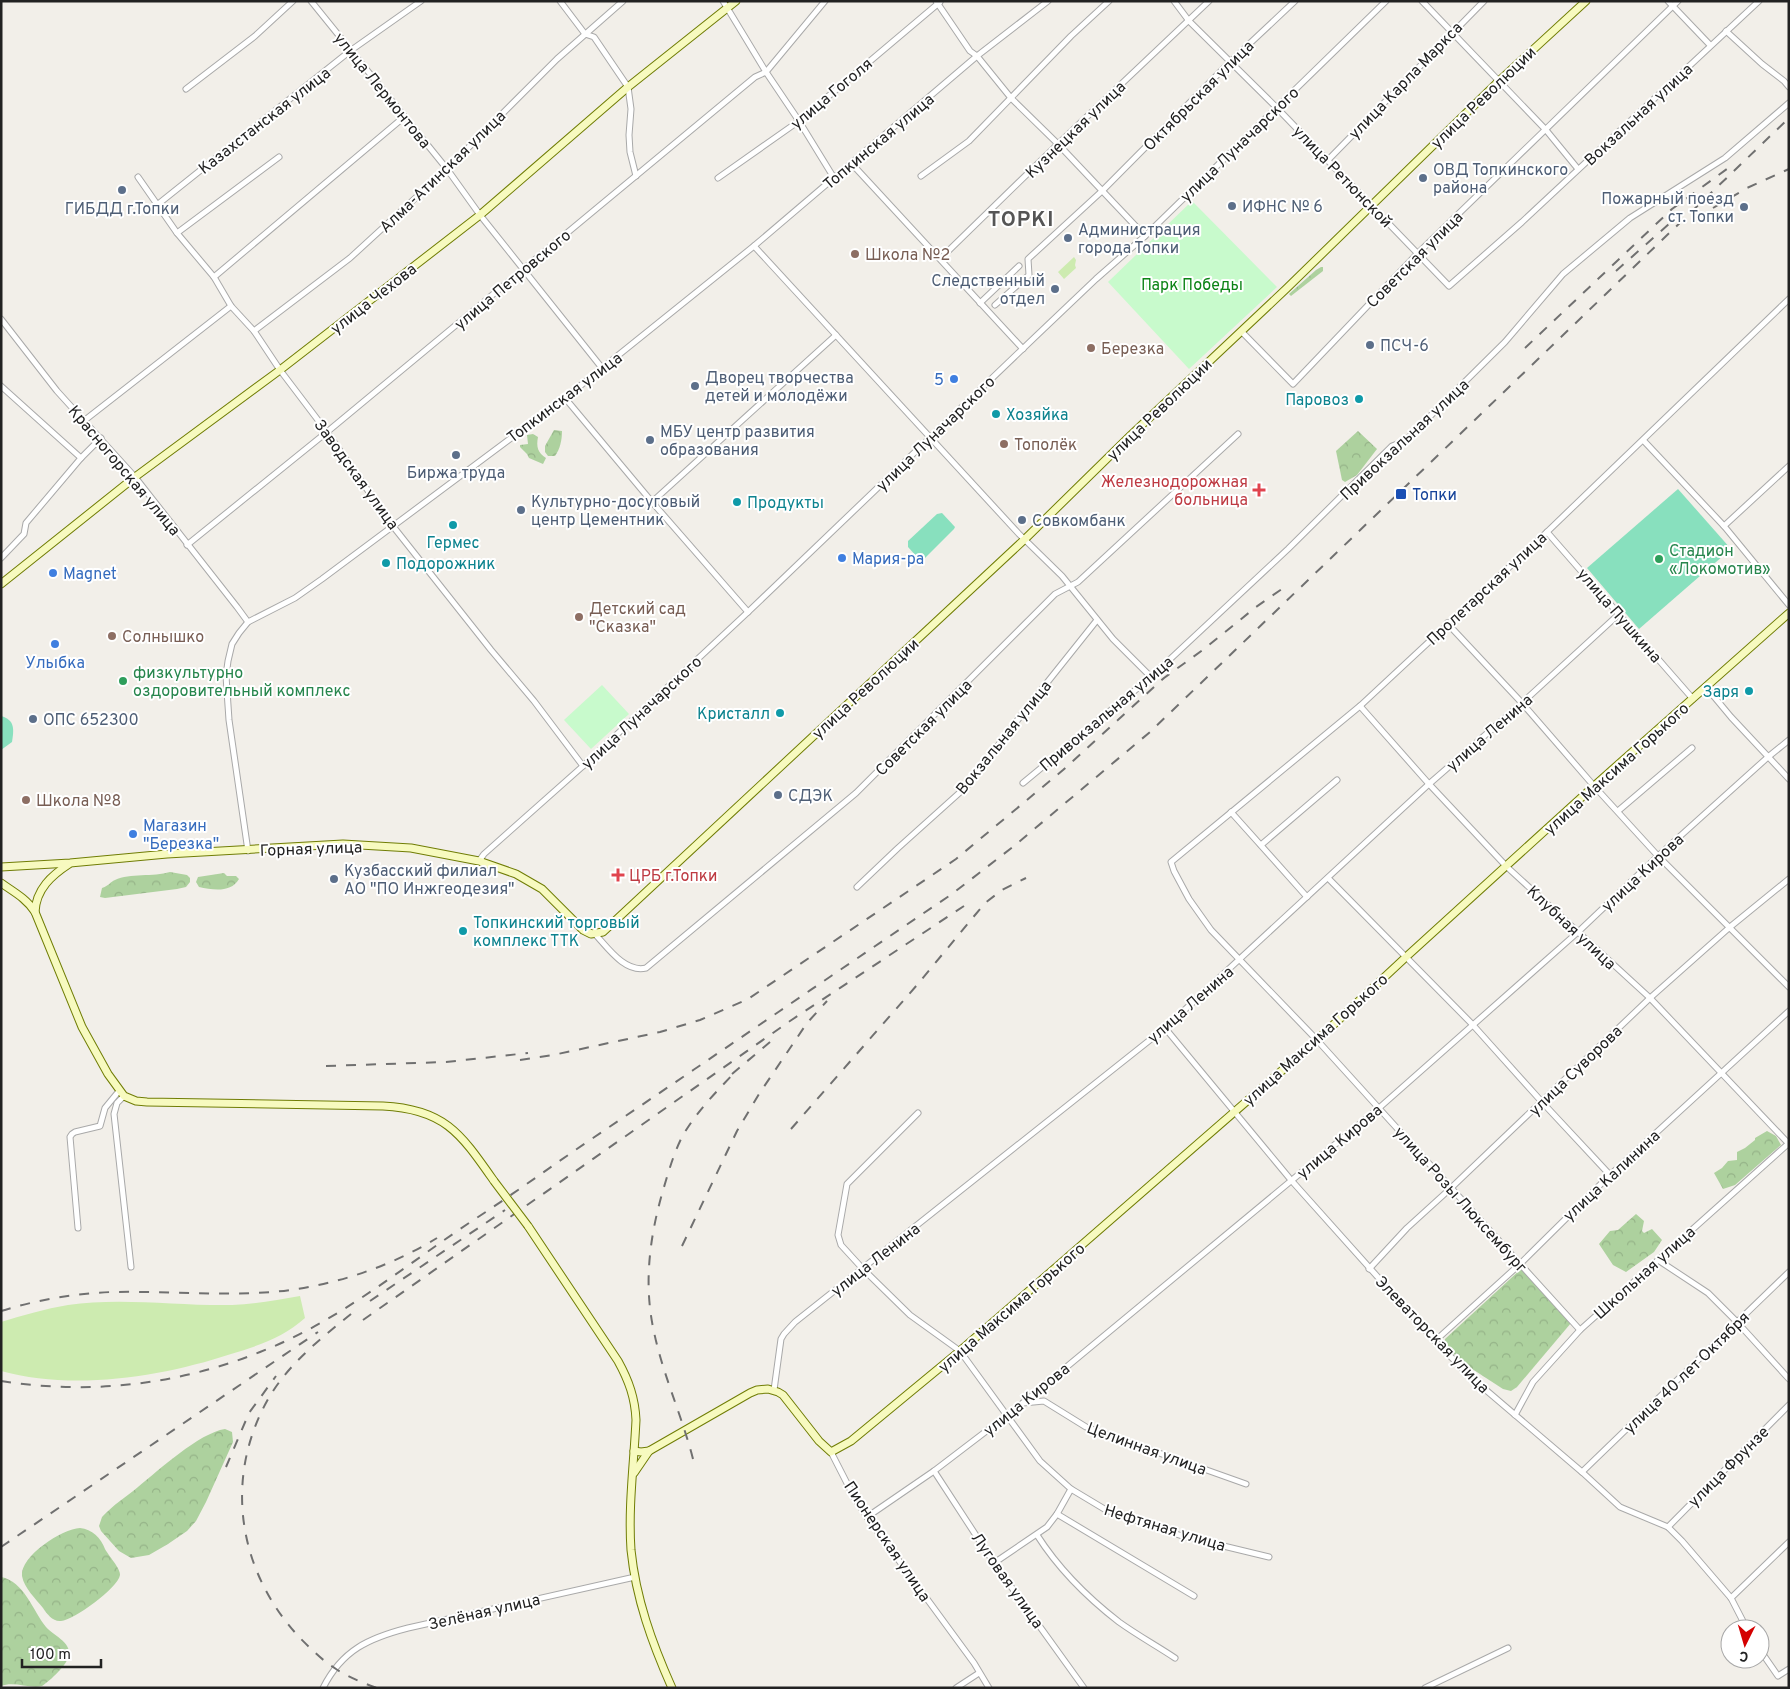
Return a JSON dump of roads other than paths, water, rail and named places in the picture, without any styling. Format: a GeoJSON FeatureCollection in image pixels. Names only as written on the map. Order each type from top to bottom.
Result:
{"type":"FeatureCollection","features":[{"type":"Feature","properties":{"kind":"street"},"geometry":{"type":"LineString","coordinates":[[186,89],[255,36],[293,1]]}},
{"type":"Feature","properties":{"kind":"street","name":"улица Лермонтова"},"geometry":{"type":"LineString","coordinates":[[311,1],[447,169],[480,215],[602,368]]}},
{"type":"Feature","properties":{"kind":"street","name":"Казахстанская улица"},"geometry":{"type":"LineString","coordinates":[[157,205],[350,51],[421,1]]}},
{"type":"Feature","properties":{"kind":"street"},"geometry":{"type":"LineString","coordinates":[[560,1],[585,34],[594,37],[628,87],[631,109],[630,152],[636,176]]}},
{"type":"Feature","properties":{"kind":"street","name":"Алма-Атинская улица"},"geometry":{"type":"LineString","coordinates":[[254,331],[350,258],[447,169],[557,59],[623,1]]}},
{"type":"Feature","properties":{"kind":"street","name":"улица Чехова"},"geometry":{"type":"LineString","coordinates":[[1,584],[135,477],[280,370],[480,215],[726,5],[736,1]]}},
{"type":"Feature","properties":{"kind":"street","name":"улица Петровского"},"geometry":{"type":"LineString","coordinates":[[187,545],[328,432],[523,268],[756,77],[766,72],[825,1]]}},
{"type":"Feature","properties":{"kind":"street","name":"Топкинская улица"},"geometry":{"type":"LineString","coordinates":[[248,851],[229,720],[226,676],[232,644],[248,622],[295,598],[565,398],[754,246],[976,56],[1048,1]]}},
{"type":"Feature","properties":{"kind":"street"},"geometry":{"type":"LineString","coordinates":[[921,176],[969,141],[1071,36],[1109,1]]}},
{"type":"Feature","properties":{"kind":"street","name":"улица Ретюнской"},"geometry":{"type":"LineString","coordinates":[[1174,1],[1189,20],[1450,286]]}},
{"type":"Feature","properties":{"kind":"street","name":"Кузнецкая улица"},"geometry":{"type":"LineString","coordinates":[[941,258],[1209,1]]}},
{"type":"Feature","properties":{"kind":"street","name":"Октябрьская улица"},"geometry":{"type":"LineString","coordinates":[[995,305],[1028,275],[1028,259],[1102,191],[1230,62],[1295,1]]}},
{"type":"Feature","properties":{"kind":"street","name":"улица Луначарского"},"geometry":{"type":"LineString","coordinates":[[479,861],[484,854],[583,766],[748,612],[1023,348],[1145,236],[1386,1]]}},
{"type":"Feature","properties":{"kind":"street"},"geometry":{"type":"LineString","coordinates":[[1422,1],[1546,130],[1578,170]]}},
{"type":"Feature","properties":{"kind":"street","name":"улица Карла Маркса"},"geometry":{"type":"LineString","coordinates":[[1328,160],[1484,1]]}},
{"type":"Feature","properties":{"kind":"street","name":"улица Революции"},"geometry":{"type":"LineString","coordinates":[[596,934],[608,929],[1025,539],[1499,81],[1586,1]]}},
{"type":"Feature","properties":{"kind":"street"},"geometry":{"type":"LineString","coordinates":[[1668,1],[1710,45]]}},
{"type":"Feature","properties":{"kind":"street","name":"Советская улица"},"geometry":{"type":"LineString","coordinates":[[1241,331],[1294,384],[1417,254],[1678,1]]}},
{"type":"Feature","properties":{"kind":"street","name":"Вокзальная улица"},"geometry":{"type":"LineString","coordinates":[[1450,286],[1578,170],[1759,1]]}},
{"type":"Feature","properties":{"kind":"street"},"geometry":{"type":"LineString","coordinates":[[938,2],[970,51],[1011,98],[1058,144],[1145,236]]}},
{"type":"Feature","properties":{"kind":"street","name":"улица Гоголя"},"geometry":{"type":"LineString","coordinates":[[718,178],[799,121],[938,2]]}},
{"type":"Feature","properties":{"kind":"street"},"geometry":{"type":"LineString","coordinates":[[726,5],[766,72],[834,178]]}},
{"type":"Feature","properties":{"kind":"street"},"geometry":{"type":"LineString","coordinates":[[1726,31],[1789,87]]}},
{"type":"Feature","properties":{"kind":"street","name":"Привокзальная улица"},"geometry":{"type":"LineString","coordinates":[[1023,783],[1151,677],[1288,549],[1392,446],[1405,442],[1505,342],[1563,274],[1630,218],[1725,158],[1789,102]]}},
{"type":"Feature","properties":{"kind":"street"},"geometry":{"type":"LineString","coordinates":[[214,277],[404,117]]}},
{"type":"Feature","properties":{"kind":"street"},"geometry":{"type":"LineString","coordinates":[[178,233],[279,156]]}},
{"type":"Feature","properties":{"kind":"street"},"geometry":{"type":"LineString","coordinates":[[852,164],[1023,348]]}},
{"type":"Feature","properties":{"kind":"street","name":"Заводская улица"},"geometry":{"type":"LineString","coordinates":[[138,177],[178,233],[214,277],[231,306],[254,331],[280,370],[328,432],[392,525],[490,650],[534,701],[583,766]]}},
{"type":"Feature","properties":{"kind":"street"},"geometry":{"type":"LineString","coordinates":[[754,246],[1070,586],[1113,639],[1151,677]]}},
{"type":"Feature","properties":{"kind":"street"},"geometry":{"type":"LineString","coordinates":[[980,303],[1019,266]]}},
{"type":"Feature","properties":{"kind":"street","name":"Пролетарская улица"},"geometry":{"type":"LineString","coordinates":[[1171,862],[1360,706],[1547,532],[1789,299]]}},
{"type":"Feature","properties":{"kind":"street"},"geometry":{"type":"LineString","coordinates":[[85,420],[231,306]]}},
{"type":"Feature","properties":{"kind":"street","name":"Красногорская улица"},"geometry":{"type":"LineString","coordinates":[[1,319],[57,391],[135,477],[187,545],[232,599],[248,622]]}},
{"type":"Feature","properties":{"kind":"street"},"geometry":{"type":"LineString","coordinates":[[652,502],[836,335]]}},
{"type":"Feature","properties":{"kind":"street"},"geometry":{"type":"LineString","coordinates":[[1,386],[81,458]]}},
{"type":"Feature","properties":{"kind":"street"},"geometry":{"type":"LineString","coordinates":[[565,398],[748,612]]}},
{"type":"Feature","properties":{"kind":"street","name":"Советская улица"},"geometry":{"type":"LineString","coordinates":[[596,934],[605,946],[629,967],[646,968],[856,793],[1055,594],[1078,582],[1238,434]]}},
{"type":"Feature","properties":{"kind":"street"},"geometry":{"type":"LineString","coordinates":[[1,558],[24,534],[26,522],[81,458],[101,438]]}},
{"type":"Feature","properties":{"kind":"street"},"geometry":{"type":"LineString","coordinates":[[1643,440],[1724,526],[1789,605]]}},
{"type":"Feature","properties":{"kind":"street"},"geometry":{"type":"LineString","coordinates":[[1724,526],[1789,466]]}},
{"type":"Feature","properties":{"kind":"street","name":"улица Пушкина"},"geometry":{"type":"LineString","coordinates":[[1547,532],[1693,699]]}},
{"type":"Feature","properties":{"kind":"street","name":"улица Максима Горького"},"geometry":{"type":"LineString","coordinates":[[830,1452],[851,1441],[960,1351],[1236,1112],[1594,786],[1789,613]]}},
{"type":"Feature","properties":{"kind":"street","name":"улица Ленина"},"geometry":{"type":"LineString","coordinates":[[774,1390],[780,1346],[784,1334],[796,1322],[1165,1028],[1428,784],[1522,703],[1619,614]]}},
{"type":"Feature","properties":{"kind":"street","name":"Вокзальная улица"},"geometry":{"type":"LineString","coordinates":[[857,887],[968,786],[1097,620]]}},
{"type":"Feature","properties":{"kind":"street"},"geometry":{"type":"LineString","coordinates":[[1447,623],[1522,703],[1658,856],[1789,987]]}},
{"type":"Feature","properties":{"kind":"street"},"geometry":{"type":"LineString","coordinates":[[1706,687],[1789,779]]}},
{"type":"Feature","properties":{"kind":"street","name":"Клубная улица"},"geometry":{"type":"LineString","coordinates":[[1360,706],[1428,784],[1507,866],[1650,998],[1789,1143]]}},
{"type":"Feature","properties":{"kind":"street","name":"улица Кирова"},"geometry":{"type":"LineString","coordinates":[[867,1516],[934,1471],[1007,1416],[1379,1108],[1578,932],[1658,856],[1789,740]]}},
{"type":"Feature","properties":{"kind":"street"},"geometry":{"type":"LineString","coordinates":[[1618,811],[1692,748]]}},
{"type":"Feature","properties":{"kind":"street"},"geometry":{"type":"LineString","coordinates":[[1261,845],[1337,780]]}},
{"type":"Feature","properties":{"kind":"street"},"geometry":{"type":"LineString","coordinates":[[1231,812],[1307,897]]}},
{"type":"Feature","properties":{"kind":"street","name":"Горная улица"},"geometry":{"type":"LineString","coordinates":[[1,867],[167,854],[248,851],[343,844],[430,851],[479,861],[516,874],[535,884],[550,896],[583,930],[596,934]]}},
{"type":"Feature","properties":{"kind":"street","name":"улица Розы Люксембург"},"geometry":{"type":"LineString","coordinates":[[1171,862],[1189,899],[1211,930],[1317,1040],[1580,1330]]}},
{"type":"Feature","properties":{"kind":"street"},"geometry":{"type":"LineString","coordinates":[[35,912],[37,900],[45,885],[70,863]]}},
{"type":"Feature","properties":{"kind":"street"},"geometry":{"type":"LineString","coordinates":[[1328,878],[1472,1024],[1610,1175]]}},
{"type":"Feature","properties":{"kind":"street","name":"улица Суворова"},"geometry":{"type":"LineString","coordinates":[[1369,1269],[1407,1228],[1650,998],[1789,879]]}},
{"type":"Feature","properties":{"kind":"street"},"geometry":{"type":"LineString","coordinates":[[1,884],[20,896],[35,912],[82,1027],[121,1094],[136,1101],[146,1102],[411,1108],[440,1119],[471,1147],[528,1226],[618,1361],[634,1395],[636,1407],[630,1531],[635,1576],[650,1638],[672,1688]]}},
{"type":"Feature","properties":{"kind":"street","name":"улица Калинина"},"geometry":{"type":"LineString","coordinates":[[1435,1341],[1520,1264],[1610,1175],[1789,1010]]}},
{"type":"Feature","properties":{"kind":"street","name":"Элеваторская улица"},"geometry":{"type":"LineString","coordinates":[[1165,1028],[1291,1180],[1435,1341],[1473,1379],[1620,1507],[1668,1527],[1731,1598],[1742,1619]]}},
{"type":"Feature","properties":{"kind":"street"},"geometry":{"type":"LineString","coordinates":[[78,1228],[70,1137],[75,1132],[100,1126],[105,1108],[121,1094]]}},
{"type":"Feature","properties":{"kind":"street"},"geometry":{"type":"LineString","coordinates":[[121,1094],[114,1114],[131,1267]]}},
{"type":"Feature","properties":{"kind":"street","name":"Нефтяная улица"},"geometry":{"type":"LineString","coordinates":[[918,1113],[846,1184],[838,1240],[841,1245],[863,1270],[910,1315],[960,1351],[1040,1461],[1071,1489],[1106,1510],[1182,1536],[1269,1557]]}},
{"type":"Feature","properties":{"kind":"street","name":"Школьная улица"},"geometry":{"type":"LineString","coordinates":[[1515,1415],[1533,1382],[1580,1330],[1789,1143]]}},
{"type":"Feature","properties":{"kind":"street"},"geometry":{"type":"LineString","coordinates":[[1658,1260],[1708,1293],[1789,1379]]}},
{"type":"Feature","properties":{"kind":"street","name":"улица 40 лет Октября"},"geometry":{"type":"LineString","coordinates":[[1582,1472],[1789,1272]]}},
{"type":"Feature","properties":{"kind":"street"},"geometry":{"type":"LineString","coordinates":[[634,1451],[649,1450],[750,1393],[762,1389],[774,1390]]}},
{"type":"Feature","properties":{"kind":"street","name":"Пионерская улица"},"geometry":{"type":"LineString","coordinates":[[774,1390],[783,1395],[813,1434],[830,1452],[853,1495],[867,1516],[974,1664],[989,1688]]}},
{"type":"Feature","properties":{"kind":"street","name":"Целинная улица"},"geometry":{"type":"LineString","coordinates":[[1023,1403],[1044,1400],[1086,1427],[1246,1484]]}},
{"type":"Feature","properties":{"kind":"street","name":"улица Фрунзе"},"geometry":{"type":"LineString","coordinates":[[1668,1527],[1789,1405]]}},
{"type":"Feature","properties":{"kind":"street"},"geometry":{"type":"LineString","coordinates":[[633,1475],[649,1450]]}},
{"type":"Feature","properties":{"kind":"street","name":"Луговая улица"},"geometry":{"type":"LineString","coordinates":[[934,1471],[994,1563],[1084,1688]]}},
{"type":"Feature","properties":{"kind":"street"},"geometry":{"type":"LineString","coordinates":[[994,1563],[1046,1527],[1057,1514],[1071,1489]]}},
{"type":"Feature","properties":{"kind":"street"},"geometry":{"type":"LineString","coordinates":[[1057,1514],[1194,1596]]}},
{"type":"Feature","properties":{"kind":"street"},"geometry":{"type":"LineString","coordinates":[[1037,1535],[1049,1554],[1096,1602],[1120,1623],[1175,1658]]}},
{"type":"Feature","properties":{"kind":"street"},"geometry":{"type":"LineString","coordinates":[[1731,1598],[1789,1542]]}},
{"type":"Feature","properties":{"kind":"street","name":"Зелёная улица"},"geometry":{"type":"LineString","coordinates":[[324,1688],[341,1662],[361,1644],[387,1634],[635,1576]]}},
{"type":"Feature","properties":{"kind":"street"},"geometry":{"type":"LineString","coordinates":[[1425,1688],[1508,1648]]}},
{"type":"Feature","properties":{"kind":"street"},"geometry":{"type":"LineString","coordinates":[[1770,1664],[1778,1676],[1789,1669]]}},
{"type":"Feature","properties":{"kind":"street"},"geometry":{"type":"LineString","coordinates":[[956,1688],[979,1674]]}},
{"type":"Feature","properties":{"kind":"railway"},"geometry":{"type":"LineString","coordinates":[[1,1381],[34,1385],[100,1387],[165,1379],[229,1363],[260,1352],[317,1325],[371,1292],[578,1148],[952,894],[1014,846],[1150,732],[1789,118]]}},
{"type":"Feature","properties":{"kind":"railway"},"geometry":{"type":"LineString","coordinates":[[1525,348],[1672,209],[1731,166]]}},
{"type":"Feature","properties":{"kind":"railway"},"geometry":{"type":"LineString","coordinates":[[1713,208],[1747,188],[1789,169]]}},
{"type":"Feature","properties":{"kind":"railway"},"geometry":{"type":"LineString","coordinates":[[1616,271],[1670,223]]}},
{"type":"Feature","properties":{"kind":"railway"},"geometry":{"type":"LineString","coordinates":[[520,1060],[553,1055],[660,1032],[700,1020],[748,999],[956,859],[1063,770],[1164,678],[1289,584]]}},
{"type":"Feature","properties":{"kind":"railway"},"geometry":{"type":"LineString","coordinates":[[791,1129],[917,985],[985,903],[1002,890],[1026,878]]}},
{"type":"Feature","properties":{"kind":"railway"},"geometry":{"type":"LineString","coordinates":[[363,1320],[790,1021],[964,906]]}},
{"type":"Feature","properties":{"kind":"railway"},"geometry":{"type":"LineString","coordinates":[[682,1246],[737,1131],[759,1094],[807,1023],[827,1001]]}},
{"type":"Feature","properties":{"kind":"railway"},"geometry":{"type":"LineString","coordinates":[[732,1074],[770,1042]]}},
{"type":"Feature","properties":{"kind":"railway"},"geometry":{"type":"LineString","coordinates":[[326,1066],[446,1062],[528,1053]]}},
{"type":"Feature","properties":{"kind":"railway"},"geometry":{"type":"LineString","coordinates":[[693,1459],[662,1364],[654,1332],[649,1295],[652,1241],[659,1205],[679,1143],[701,1110],[737,1070]]}},
{"type":"Feature","properties":{"kind":"railway"},"geometry":{"type":"LineString","coordinates":[[370,1301],[505,1210]]}},
{"type":"Feature","properties":{"kind":"railway"},"geometry":{"type":"LineString","coordinates":[[1,1311],[56,1298],[85,1294],[133,1292],[232,1294],[272,1292],[315,1286],[379,1267],[437,1238]]}},
{"type":"Feature","properties":{"kind":"railway"},"geometry":{"type":"LineString","coordinates":[[351,1314],[294,1364],[267,1401],[253,1432],[245,1463],[242,1494],[244,1526],[251,1556],[263,1586],[280,1613],[301,1639],[313,1651],[341,1672],[377,1688]]}},
{"type":"Feature","properties":{"kind":"railway"},"geometry":{"type":"LineString","coordinates":[[1,1547],[318,1332]]}},
{"type":"Feature","properties":{"kind":"railway"},"geometry":{"type":"LineString","coordinates":[[226,1467],[249,1413],[276,1376]]}},
{"type":"Feature","properties":{"kind":"place","name":"ОВД Топкинского района"},"geometry":{"type":"Point","coordinates":[1423,178]}},
{"type":"Feature","properties":{"kind":"place","name":"ГИБДД г.Топки"},"geometry":{"type":"Point","coordinates":[122,190]}},
{"type":"Feature","properties":{"kind":"place","name":"ИФНС № 6"},"geometry":{"type":"Point","coordinates":[1232,206]}},
{"type":"Feature","properties":{"kind":"place","name":"Пожарный поезд ст. Топки"},"geometry":{"type":"Point","coordinates":[1744,207]}},
{"type":"Feature","properties":{"kind":"place","name":"Администрация города Топки"},"geometry":{"type":"Point","coordinates":[1068,238]}},
{"type":"Feature","properties":{"kind":"place","name":"Школа №2"},"geometry":{"type":"Point","coordinates":[855,254]}},
{"type":"Feature","properties":{"kind":"place","name":"Следственный отдел"},"geometry":{"type":"Point","coordinates":[1055,289]}},
{"type":"Feature","properties":{"kind":"place","name":"ПСЧ-6"},"geometry":{"type":"Point","coordinates":[1370,345]}},
{"type":"Feature","properties":{"kind":"place","name":"Березка"},"geometry":{"type":"Point","coordinates":[1091,348]}},
{"type":"Feature","properties":{"kind":"place","name":"5"},"geometry":{"type":"Point","coordinates":[954,379]}},
{"type":"Feature","properties":{"kind":"place","name":"Дворец творчества детей и молодёжи"},"geometry":{"type":"Point","coordinates":[695,386]}},
{"type":"Feature","properties":{"kind":"place","name":"Паровоз"},"geometry":{"type":"Point","coordinates":[1359,399]}},
{"type":"Feature","properties":{"kind":"place","name":"Хозяйка"},"geometry":{"type":"Point","coordinates":[996,414]}},
{"type":"Feature","properties":{"kind":"place","name":"МБУ центр развития образования"},"geometry":{"type":"Point","coordinates":[650,440]}},
{"type":"Feature","properties":{"kind":"place","name":"Тополёк"},"geometry":{"type":"Point","coordinates":[1004,444]}},
{"type":"Feature","properties":{"kind":"place","name":"Биржа труда"},"geometry":{"type":"Point","coordinates":[456,455]}},
{"type":"Feature","properties":{"kind":"place","name":"Железнодорожная больница"},"geometry":{"type":"Point","coordinates":[1259,490]}},
{"type":"Feature","properties":{"kind":"place","name":"Топки"},"geometry":{"type":"Point","coordinates":[1401,494]}},
{"type":"Feature","properties":{"kind":"place","name":"Продукты"},"geometry":{"type":"Point","coordinates":[737,502]}},
{"type":"Feature","properties":{"kind":"place","name":"Культурно-досуговый центр Цементник"},"geometry":{"type":"Point","coordinates":[521,510]}},
{"type":"Feature","properties":{"kind":"place","name":"Совкомбанк"},"geometry":{"type":"Point","coordinates":[1022,520]}},
{"type":"Feature","properties":{"kind":"place","name":"Гермес"},"geometry":{"type":"Point","coordinates":[453,525]}},
{"type":"Feature","properties":{"kind":"place","name":"Мария-ра"},"geometry":{"type":"Point","coordinates":[842,558]}},
{"type":"Feature","properties":{"kind":"place","name":"Стадион «Локомотив»"},"geometry":{"type":"Point","coordinates":[1659,559]}},
{"type":"Feature","properties":{"kind":"place","name":"Подорожник"},"geometry":{"type":"Point","coordinates":[386,563]}},
{"type":"Feature","properties":{"kind":"place","name":"Magnet"},"geometry":{"type":"Point","coordinates":[53,573]}},
{"type":"Feature","properties":{"kind":"place","name":"Детский сад \"Сказка\""},"geometry":{"type":"Point","coordinates":[579,617]}},
{"type":"Feature","properties":{"kind":"place","name":"Солнышко"},"geometry":{"type":"Point","coordinates":[112,636]}},
{"type":"Feature","properties":{"kind":"place","name":"Улыбка"},"geometry":{"type":"Point","coordinates":[55,644]}},
{"type":"Feature","properties":{"kind":"place","name":"физкультурно оздоровительный комплекс"},"geometry":{"type":"Point","coordinates":[123,681]}},
{"type":"Feature","properties":{"kind":"place","name":"Заря"},"geometry":{"type":"Point","coordinates":[1749,691]}},
{"type":"Feature","properties":{"kind":"place","name":"Кристалл"},"geometry":{"type":"Point","coordinates":[780,713]}},
{"type":"Feature","properties":{"kind":"place","name":"ОПС 652300"},"geometry":{"type":"Point","coordinates":[33,719]}},
{"type":"Feature","properties":{"kind":"place","name":"СДЭК"},"geometry":{"type":"Point","coordinates":[778,795]}},
{"type":"Feature","properties":{"kind":"place","name":"Школа №8"},"geometry":{"type":"Point","coordinates":[26,800]}},
{"type":"Feature","properties":{"kind":"place","name":"Магазин \"Березка\""},"geometry":{"type":"Point","coordinates":[133,834]}},
{"type":"Feature","properties":{"kind":"place","name":"ЦРБ г.Топки"},"geometry":{"type":"Point","coordinates":[618,875]}},
{"type":"Feature","properties":{"kind":"place","name":"Кузбасский филиал АО \"ПО Инжгеодезия\""},"geometry":{"type":"Point","coordinates":[334,879]}},
{"type":"Feature","properties":{"kind":"place","name":"Топкинский торговый комплекс ТТК"},"geometry":{"type":"Point","coordinates":[463,931]}},
{"type":"Feature","properties":{"kind":"district","name":"TOPKI"},"geometry":{"type":"Point","coordinates":[1021,219]}},
{"type":"Feature","properties":{"kind":"park label","name":"Парк Победы"},"geometry":{"type":"Point","coordinates":[1192,284]}}]}
